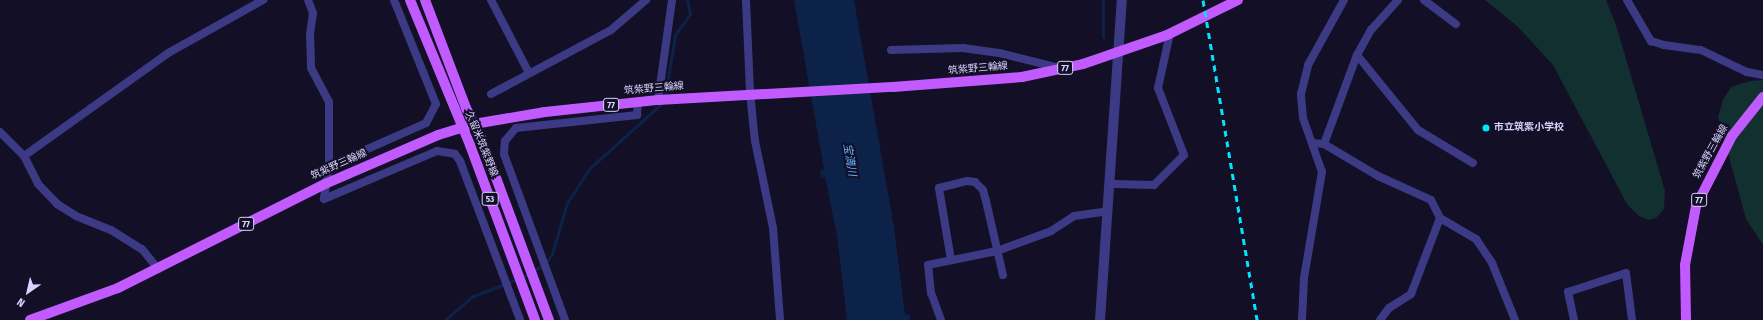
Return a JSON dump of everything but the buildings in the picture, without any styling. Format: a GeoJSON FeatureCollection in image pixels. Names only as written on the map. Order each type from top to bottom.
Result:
{"type":"FeatureCollection","features":[{"type":"Feature","properties":{"kind":"main road","name":"久留米筑紫野線"},"geometry":{"type":"LineString","coordinates":[[410,0],[517,270],[535,320]]}},
{"type":"Feature","properties":{"kind":"main road","name":"久留米筑紫野線"},"geometry":{"type":"LineString","coordinates":[[425,0],[529,262],[549,320]]}},
{"type":"Feature","properties":{"kind":"main road","name":"筑紫野三輪線"},"geometry":{"type":"LineString","coordinates":[[30,320],[118,288],[325,184],[438,135],[474,124],[545,112],[658,100],[750,93],[881,88],[995,80],[1062,69],[1119,52],[1170,33],[1238,0]]}},
{"type":"Feature","properties":{"kind":"main road","name":"筑紫野三輪線"},"geometry":{"type":"LineString","coordinates":[[1686,320],[1685,265],[1696,206],[1732,136],[1763,97]]}},
{"type":"Feature","properties":{"kind":"street"},"geometry":{"type":"LineString","coordinates":[[24,156],[170,52],[263,0]]}},
{"type":"Feature","properties":{"kind":"street"},"geometry":{"type":"LineString","coordinates":[[308,0],[313,13],[309,58],[311,68],[329,102],[329,166],[325,184],[324,199],[437,150],[455,154],[460,161],[520,320]]}},
{"type":"Feature","properties":{"kind":"street"},"geometry":{"type":"LineString","coordinates":[[329,166],[426,123],[436,104],[394,0]]}},
{"type":"Feature","properties":{"kind":"street"},"geometry":{"type":"LineString","coordinates":[[491,0],[529,73]]}},
{"type":"Feature","properties":{"kind":"street"},"geometry":{"type":"LineString","coordinates":[[491,94],[611,30],[646,0]]}},
{"type":"Feature","properties":{"kind":"street"},"geometry":{"type":"LineString","coordinates":[[658,100],[672,0]]}},
{"type":"Feature","properties":{"kind":"street"},"geometry":{"type":"LineString","coordinates":[[746,0],[750,93],[755,142],[773,228],[780,320]]}},
{"type":"Feature","properties":{"kind":"street"},"geometry":{"type":"LineString","coordinates":[[1100,320],[1122,0]]}},
{"type":"Feature","properties":{"kind":"street"},"geometry":{"type":"LineString","coordinates":[[1302,320],[1304,278],[1322,172],[1303,118],[1301,94],[1308,65],[1344,0]]}},
{"type":"Feature","properties":{"kind":"street"},"geometry":{"type":"LineString","coordinates":[[1324,144],[1357,55],[1371,30],[1398,0]]}},
{"type":"Feature","properties":{"kind":"street"},"geometry":{"type":"LineString","coordinates":[[1424,0],[1456,24]]}},
{"type":"Feature","properties":{"kind":"street"},"geometry":{"type":"LineString","coordinates":[[1627,0],[1651,41],[1664,45],[1701,50],[1747,72],[1763,75]]}},
{"type":"Feature","properties":{"kind":"street"},"geometry":{"type":"LineString","coordinates":[[1114,184],[1154,185],[1184,155],[1158,88],[1170,33]]}},
{"type":"Feature","properties":{"kind":"street"},"geometry":{"type":"LineString","coordinates":[[891,50],[963,48],[999,52],[1062,69]]}},
{"type":"Feature","properties":{"kind":"street"},"geometry":{"type":"LineString","coordinates":[[1357,55],[1418,130],[1473,163]]}},
{"type":"Feature","properties":{"kind":"street"},"geometry":{"type":"LineString","coordinates":[[565,320],[504,154],[505,141],[516,128],[637,115],[638,102]]}},
{"type":"Feature","properties":{"kind":"street"},"geometry":{"type":"LineString","coordinates":[[0,132],[24,156],[38,184],[57,204],[76,216],[111,230],[142,249],[158,269]]}},
{"type":"Feature","properties":{"kind":"street"},"geometry":{"type":"LineString","coordinates":[[1313,144],[1324,144],[1378,176],[1431,200],[1440,218],[1476,239],[1492,263],[1515,320]]}},
{"type":"Feature","properties":{"kind":"street"},"geometry":{"type":"LineString","coordinates":[[951,260],[939,188],[968,181],[974,182],[983,190],[996,251],[1003,275]]}},
{"type":"Feature","properties":{"kind":"street"},"geometry":{"type":"LineString","coordinates":[[941,320],[932,293],[928,265],[996,251],[1051,231],[1074,216],[1108,211]]}},
{"type":"Feature","properties":{"kind":"street"},"geometry":{"type":"LineString","coordinates":[[1380,320],[1389,308],[1411,294],[1440,218]]}},
{"type":"Feature","properties":{"kind":"street"},"geometry":{"type":"LineString","coordinates":[[1574,320],[1568,292],[1626,273],[1632,320]]}},
{"type":"Feature","properties":{"kind":"green space"},"geometry":{"type":"Polygon","coordinates":[[[1485,0],[1606,0],[1616,25],[1665,191],[1664,209],[1656,218],[1649,220],[1639,216],[1627,204],[1553,65],[1517,26],[1485,0]]]}},
{"type":"Feature","properties":{"kind":"green space"},"geometry":{"type":"Polygon","coordinates":[[[1763,80],[1763,245],[1746,219],[1718,117],[1723,100],[1731,87],[1750,81],[1763,80]]]}},
{"type":"Feature","properties":{"kind":"water","name":"宝満川"},"geometry":{"type":"Polygon","coordinates":[[[794,0],[854,0],[894,227],[905,314],[910,315],[910,320],[847,320],[837,236],[825,177],[821,178],[820,171],[824,169],[794,0]]]}},
{"type":"Feature","properties":{"kind":"waterway"},"geometry":{"type":"LineString","coordinates":[[665,97],[675,35],[690,14],[687,0]]}},
{"type":"Feature","properties":{"kind":"waterway"},"geometry":{"type":"LineString","coordinates":[[1103,0],[1103,37]]}},
{"type":"Feature","properties":{"kind":"waterway"},"geometry":{"type":"LineString","coordinates":[[445,320],[471,297],[523,277],[545,264],[552,254],[567,203],[590,168],[663,102]]}},
{"type":"Feature","properties":{"kind":"railway"},"geometry":{"type":"LineString","coordinates":[[1203,0],[1257,320]]}},
{"type":"Feature","properties":{"kind":"place","name":"市立筑紫小学校"},"geometry":{"type":"Point","coordinates":[1486,128]}}]}
